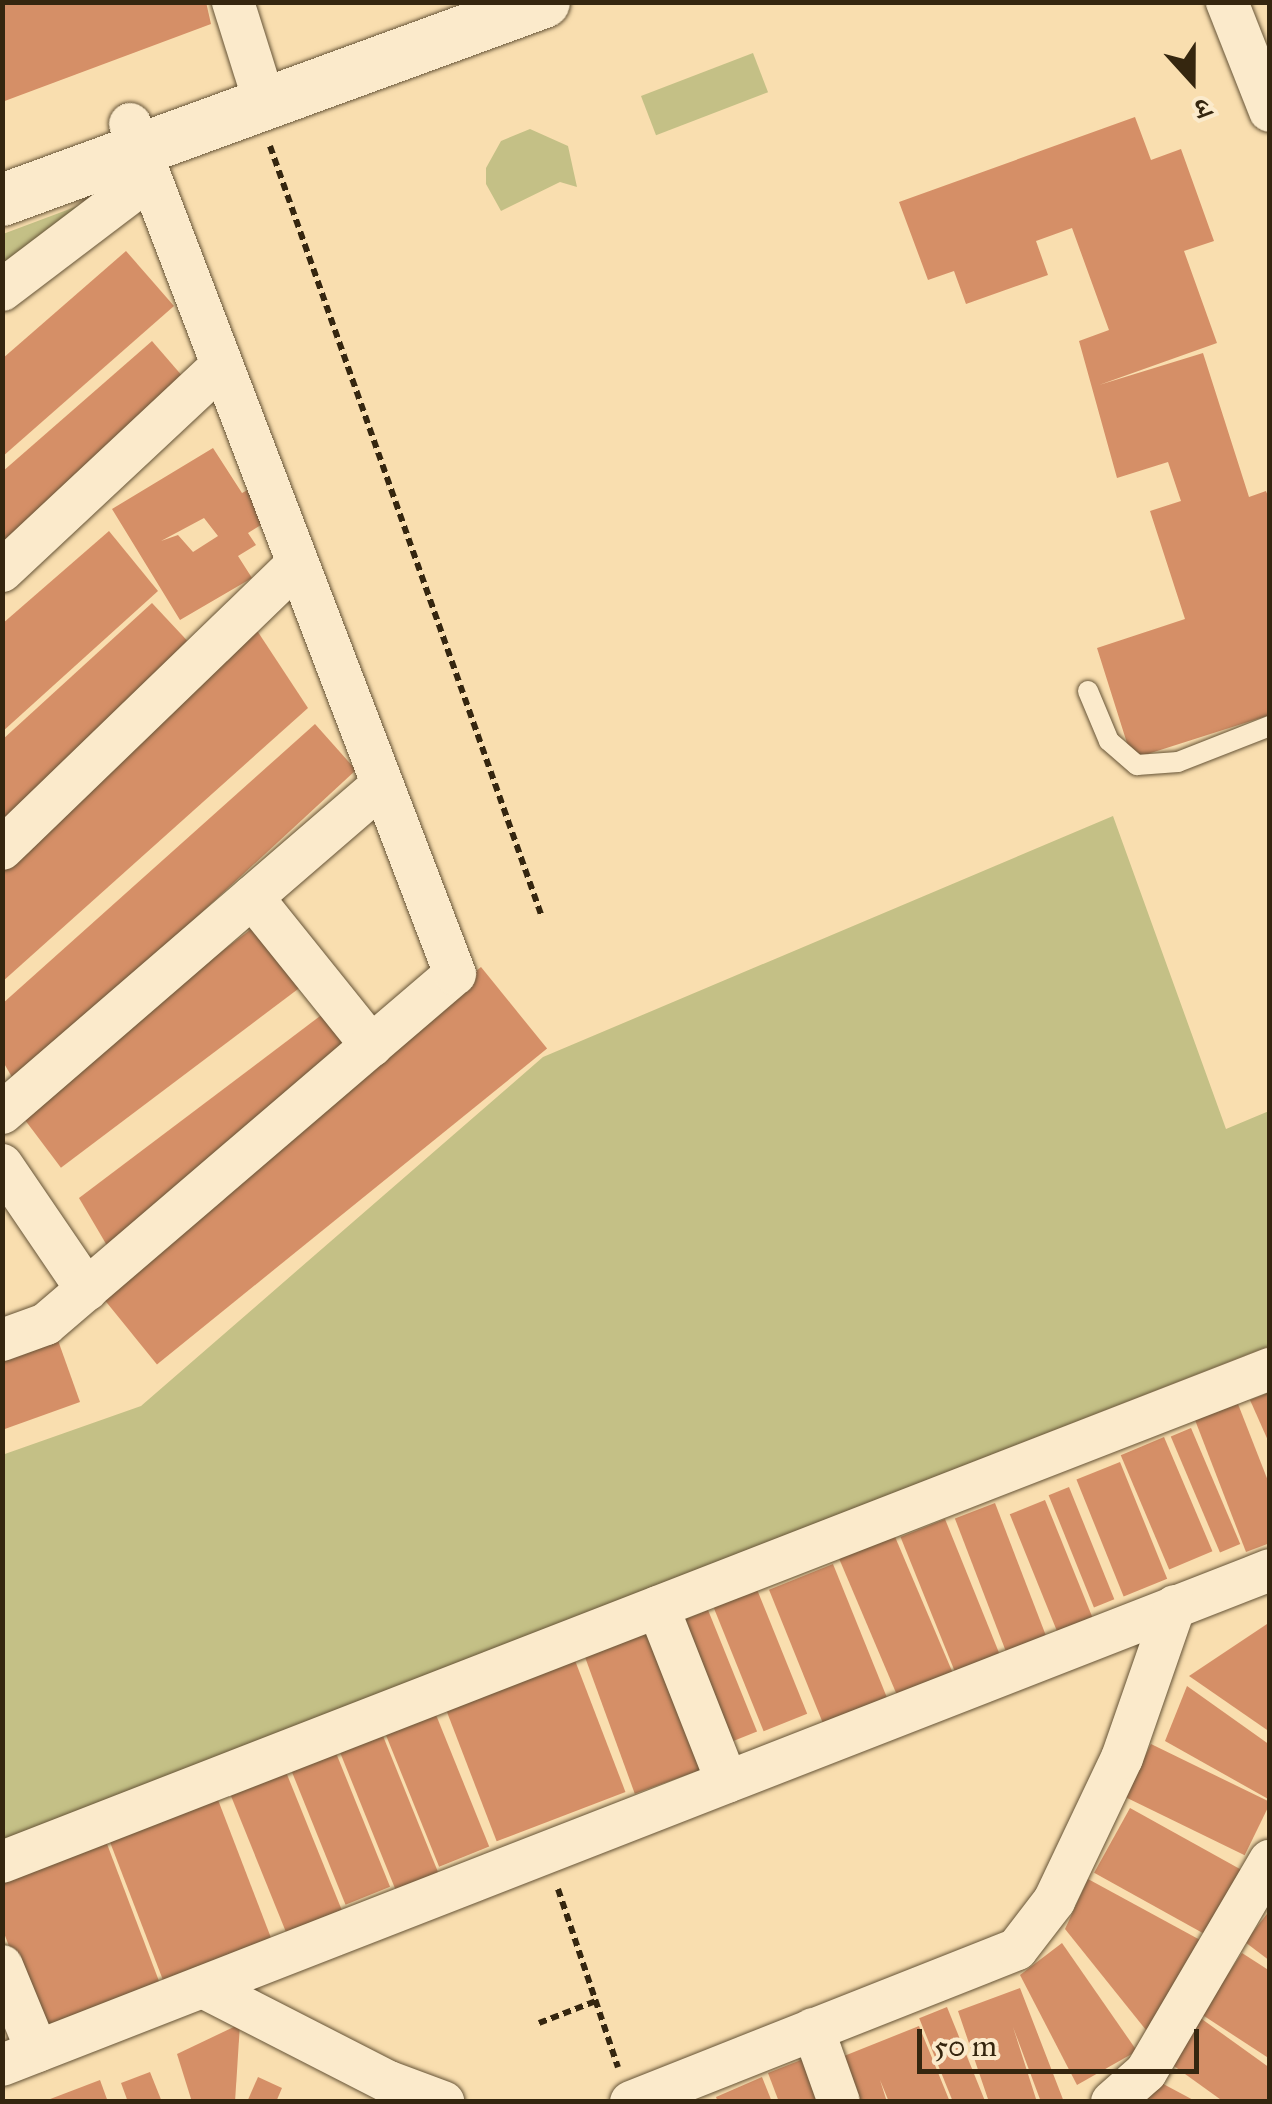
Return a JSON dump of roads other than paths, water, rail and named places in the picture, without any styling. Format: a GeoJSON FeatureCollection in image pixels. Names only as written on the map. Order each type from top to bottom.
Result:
{"type":"FeatureCollection","features":[{"type":"Feature","properties":{"kind":"street"},"geometry":{"type":"LineString","coordinates":[[233,2],[257,92]]}},
{"type":"Feature","properties":{"kind":"street"},"geometry":{"type":"LineString","coordinates":[[2,200],[138,151],[257,92],[464,2]]}},
{"type":"Feature","properties":{"kind":"street"},"geometry":{"type":"LineString","coordinates":[[257,92],[544,2]]}},
{"type":"Feature","properties":{"kind":"street"},"geometry":{"type":"LineString","coordinates":[[1227,2],[1270,110]]}},
{"type":"Feature","properties":{"kind":"street"},"geometry":{"type":"LineString","coordinates":[[2,170],[138,151]]}},
{"type":"Feature","properties":{"kind":"street"},"geometry":{"type":"LineString","coordinates":[[2,290],[138,151]]}},
{"type":"Feature","properties":{"kind":"street"},"geometry":{"type":"LineString","coordinates":[[2,1340],[46,1324],[455,974],[138,151]]}},
{"type":"Feature","properties":{"kind":"street"},"geometry":{"type":"LineString","coordinates":[[2,571],[220,366]]}},
{"type":"Feature","properties":{"kind":"street"},"geometry":{"type":"LineString","coordinates":[[2,849],[297,564]]}},
{"type":"Feature","properties":{"kind":"street"},"geometry":{"type":"LineString","coordinates":[[2,1113],[382,785]]}},
{"type":"Feature","properties":{"kind":"street"},"geometry":{"type":"LineString","coordinates":[[252,897],[372,1046]]}},
{"type":"Feature","properties":{"kind":"street"},"geometry":{"type":"LineString","coordinates":[[2,1165],[86,1290]]}},
{"type":"Feature","properties":{"kind":"street"},"geometry":{"type":"LineString","coordinates":[[2,1862],[1270,1369]]}},
{"type":"Feature","properties":{"kind":"street"},"geometry":{"type":"LineString","coordinates":[[2,1966],[20,2058],[1270,1570]]}},
{"type":"Feature","properties":{"kind":"street"},"geometry":{"type":"LineString","coordinates":[[627,2093],[814,2029],[1017,1949],[1054,1901],[1122,1758],[1176,1606]]}},
{"type":"Feature","properties":{"kind":"street"},"geometry":{"type":"LineString","coordinates":[[658,1607],[727,1782]]}},
{"type":"Feature","properties":{"kind":"street"},"geometry":{"type":"LineString","coordinates":[[1112,2102],[1146,2072],[1270,1861]]}},
{"type":"Feature","properties":{"kind":"street"},"geometry":{"type":"LineString","coordinates":[[204,1987],[388,2082],[443,2102]]}},
{"type":"Feature","properties":{"kind":"street"},"geometry":{"type":"LineString","coordinates":[[814,2029],[839,2102]]}},
{"type":"Feature","properties":{"kind":"lane"},"geometry":{"type":"LineString","coordinates":[[1088,691],[1110,741],[1137,766],[1178,762],[1270,726]]}}]}
